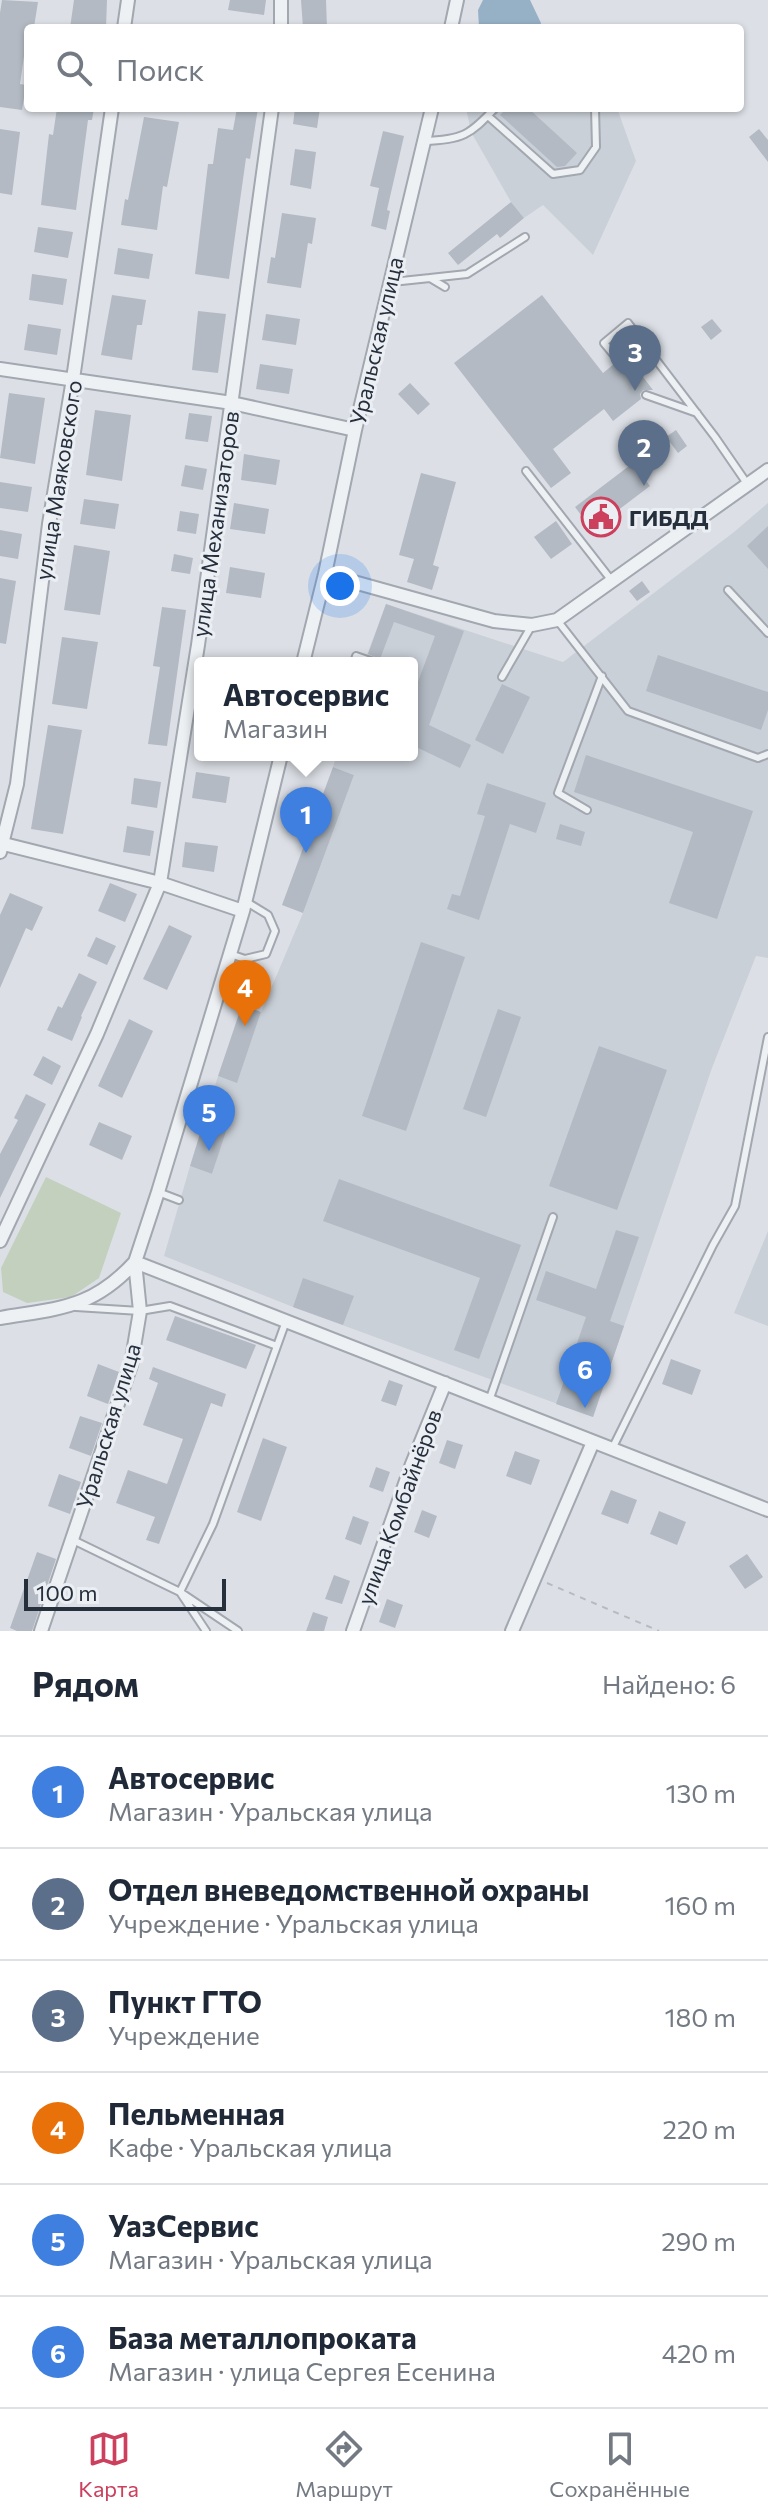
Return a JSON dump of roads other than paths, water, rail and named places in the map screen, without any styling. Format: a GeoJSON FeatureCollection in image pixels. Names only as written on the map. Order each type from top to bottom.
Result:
{"type":"FeatureCollection","features":[{"type":"Feature","properties":{"kind":"street"},"geometry":{"type":"LineString","coordinates":[[125,24],[128,0]]}},
{"type":"Feature","properties":{"kind":"street"},"geometry":{"type":"LineString","coordinates":[[281,0],[281,24]]}},
{"type":"Feature","properties":{"kind":"street"},"geometry":{"type":"LineString","coordinates":[[452,24],[457,0]]}},
{"type":"Feature","properties":{"kind":"street","name":"улица Маяковского"},"geometry":{"type":"LineString","coordinates":[[1,846],[17,784],[49,524],[111,112]]}},
{"type":"Feature","properties":{"kind":"street","name":"улица Механизаторов"},"geometry":{"type":"LineString","coordinates":[[196,657],[271,112]]}},
{"type":"Feature","properties":{"kind":"street","name":"Уральская улица"},"geometry":{"type":"LineString","coordinates":[[304,657],[431,112]]}},
{"type":"Feature","properties":{"kind":"street"},"geometry":{"type":"LineString","coordinates":[[0,369],[232,403],[355,430]]}},
{"type":"Feature","properties":{"kind":"street"},"geometry":{"type":"LineString","coordinates":[[325,574],[494,621],[532,625],[557,620],[768,470]]}},
{"type":"Feature","properties":{"kind":"street","name":"улица Механизаторов"},"geometry":{"type":"LineString","coordinates":[[0,1241],[97,1034],[160,883],[194,670]]}},
{"type":"Feature","properties":{"kind":"street","name":"Уральская улица"},"geometry":{"type":"LineString","coordinates":[[41,1631],[131,1365],[140,1311],[135,1262],[244,906],[280,761]]}},
{"type":"Feature","properties":{"kind":"street"},"geometry":{"type":"LineString","coordinates":[[1,846],[244,906]]}},
{"type":"Feature","properties":{"kind":"street"},"geometry":{"type":"LineString","coordinates":[[0,1318],[70,1306],[116,1282],[135,1262],[768,1510]]}},
{"type":"Feature","properties":{"kind":"street","name":"улица Комбайнёров"},"geometry":{"type":"LineString","coordinates":[[353,1631],[412,1464],[445,1383]]}},
{"type":"Feature","properties":{"kind":"street"},"geometry":{"type":"LineString","coordinates":[[512,1631],[593,1442]]}},
{"type":"Feature","properties":{"kind":"lane"},"geometry":{"type":"LineString","coordinates":[[424,141],[451,141],[471,132],[492,112]]}},
{"type":"Feature","properties":{"kind":"lane"},"geometry":{"type":"LineString","coordinates":[[488,116],[553,174],[580,170],[596,147],[595,112]]}},
{"type":"Feature","properties":{"kind":"lane"},"geometry":{"type":"LineString","coordinates":[[390,282],[467,274],[525,237]]}},
{"type":"Feature","properties":{"kind":"lane"},"geometry":{"type":"LineString","coordinates":[[430,278],[445,287]]}},
{"type":"Feature","properties":{"kind":"lane"},"geometry":{"type":"LineString","coordinates":[[619,361],[604,343],[628,323],[748,485]]}},
{"type":"Feature","properties":{"kind":"lane"},"geometry":{"type":"LineString","coordinates":[[646,395],[697,413]]}},
{"type":"Feature","properties":{"kind":"lane"},"geometry":{"type":"LineString","coordinates":[[526,471],[612,581]]}},
{"type":"Feature","properties":{"kind":"lane"},"geometry":{"type":"LineString","coordinates":[[728,590],[768,633]]}},
{"type":"Feature","properties":{"kind":"lane"},"geometry":{"type":"LineString","coordinates":[[557,620],[628,711],[758,758],[768,754]]}},
{"type":"Feature","properties":{"kind":"lane"},"geometry":{"type":"LineString","coordinates":[[502,677],[532,625]]}},
{"type":"Feature","properties":{"kind":"lane"},"geometry":{"type":"LineString","coordinates":[[587,810],[558,793],[602,676]]}},
{"type":"Feature","properties":{"kind":"lane"},"geometry":{"type":"LineString","coordinates":[[230,954],[245,959],[266,954],[275,931],[268,915],[244,906]]}},
{"type":"Feature","properties":{"kind":"lane"},"geometry":{"type":"LineString","coordinates":[[612,1449],[735,1206],[768,1037]]}},
{"type":"Feature","properties":{"kind":"lane"},"geometry":{"type":"LineString","coordinates":[[158,1192],[179,1200]]}},
{"type":"Feature","properties":{"kind":"lane"},"geometry":{"type":"LineString","coordinates":[[489,1401],[553,1217]]}},
{"type":"Feature","properties":{"kind":"lane"},"geometry":{"type":"LineString","coordinates":[[70,1306],[140,1311],[170,1306],[277,1346]]}},
{"type":"Feature","properties":{"kind":"lane"},"geometry":{"type":"LineString","coordinates":[[180,1592],[213,1524],[286,1321]]}},
{"type":"Feature","properties":{"kind":"lane"},"geometry":{"type":"LineString","coordinates":[[73,1540],[180,1592],[238,1631]]}},
{"type":"Feature","properties":{"kind":"lane"},"geometry":{"type":"LineString","coordinates":[[180,1592],[206,1631]]}},
{"type":"Feature","properties":{"kind":"water"},"geometry":{"type":"Polygon","coordinates":[[[483,0],[530,0],[541,24],[479,24],[478,10],[483,0]]]}},
{"type":"Feature","properties":{"kind":"place","name":"Пункт ГТО"},"geometry":{"type":"Point","coordinates":[635,391]}},
{"type":"Feature","properties":{"kind":"place","name":"Отдел вневедомственной охраны"},"geometry":{"type":"Point","coordinates":[644,486]}},
{"type":"Feature","properties":{"kind":"place","name":"ГИБДД"},"geometry":{"type":"Point","coordinates":[601,517]}},
{"type":"Feature","properties":{"kind":"place","name":"Автосервис"},"geometry":{"type":"Point","coordinates":[306,853]}},
{"type":"Feature","properties":{"kind":"place","name":"Пельменная"},"geometry":{"type":"Point","coordinates":[245,1026]}},
{"type":"Feature","properties":{"kind":"place","name":"УазСервис"},"geometry":{"type":"Point","coordinates":[209,1151]}},
{"type":"Feature","properties":{"kind":"place","name":"База металлопроката"},"geometry":{"type":"Point","coordinates":[585,1408]}}]}
